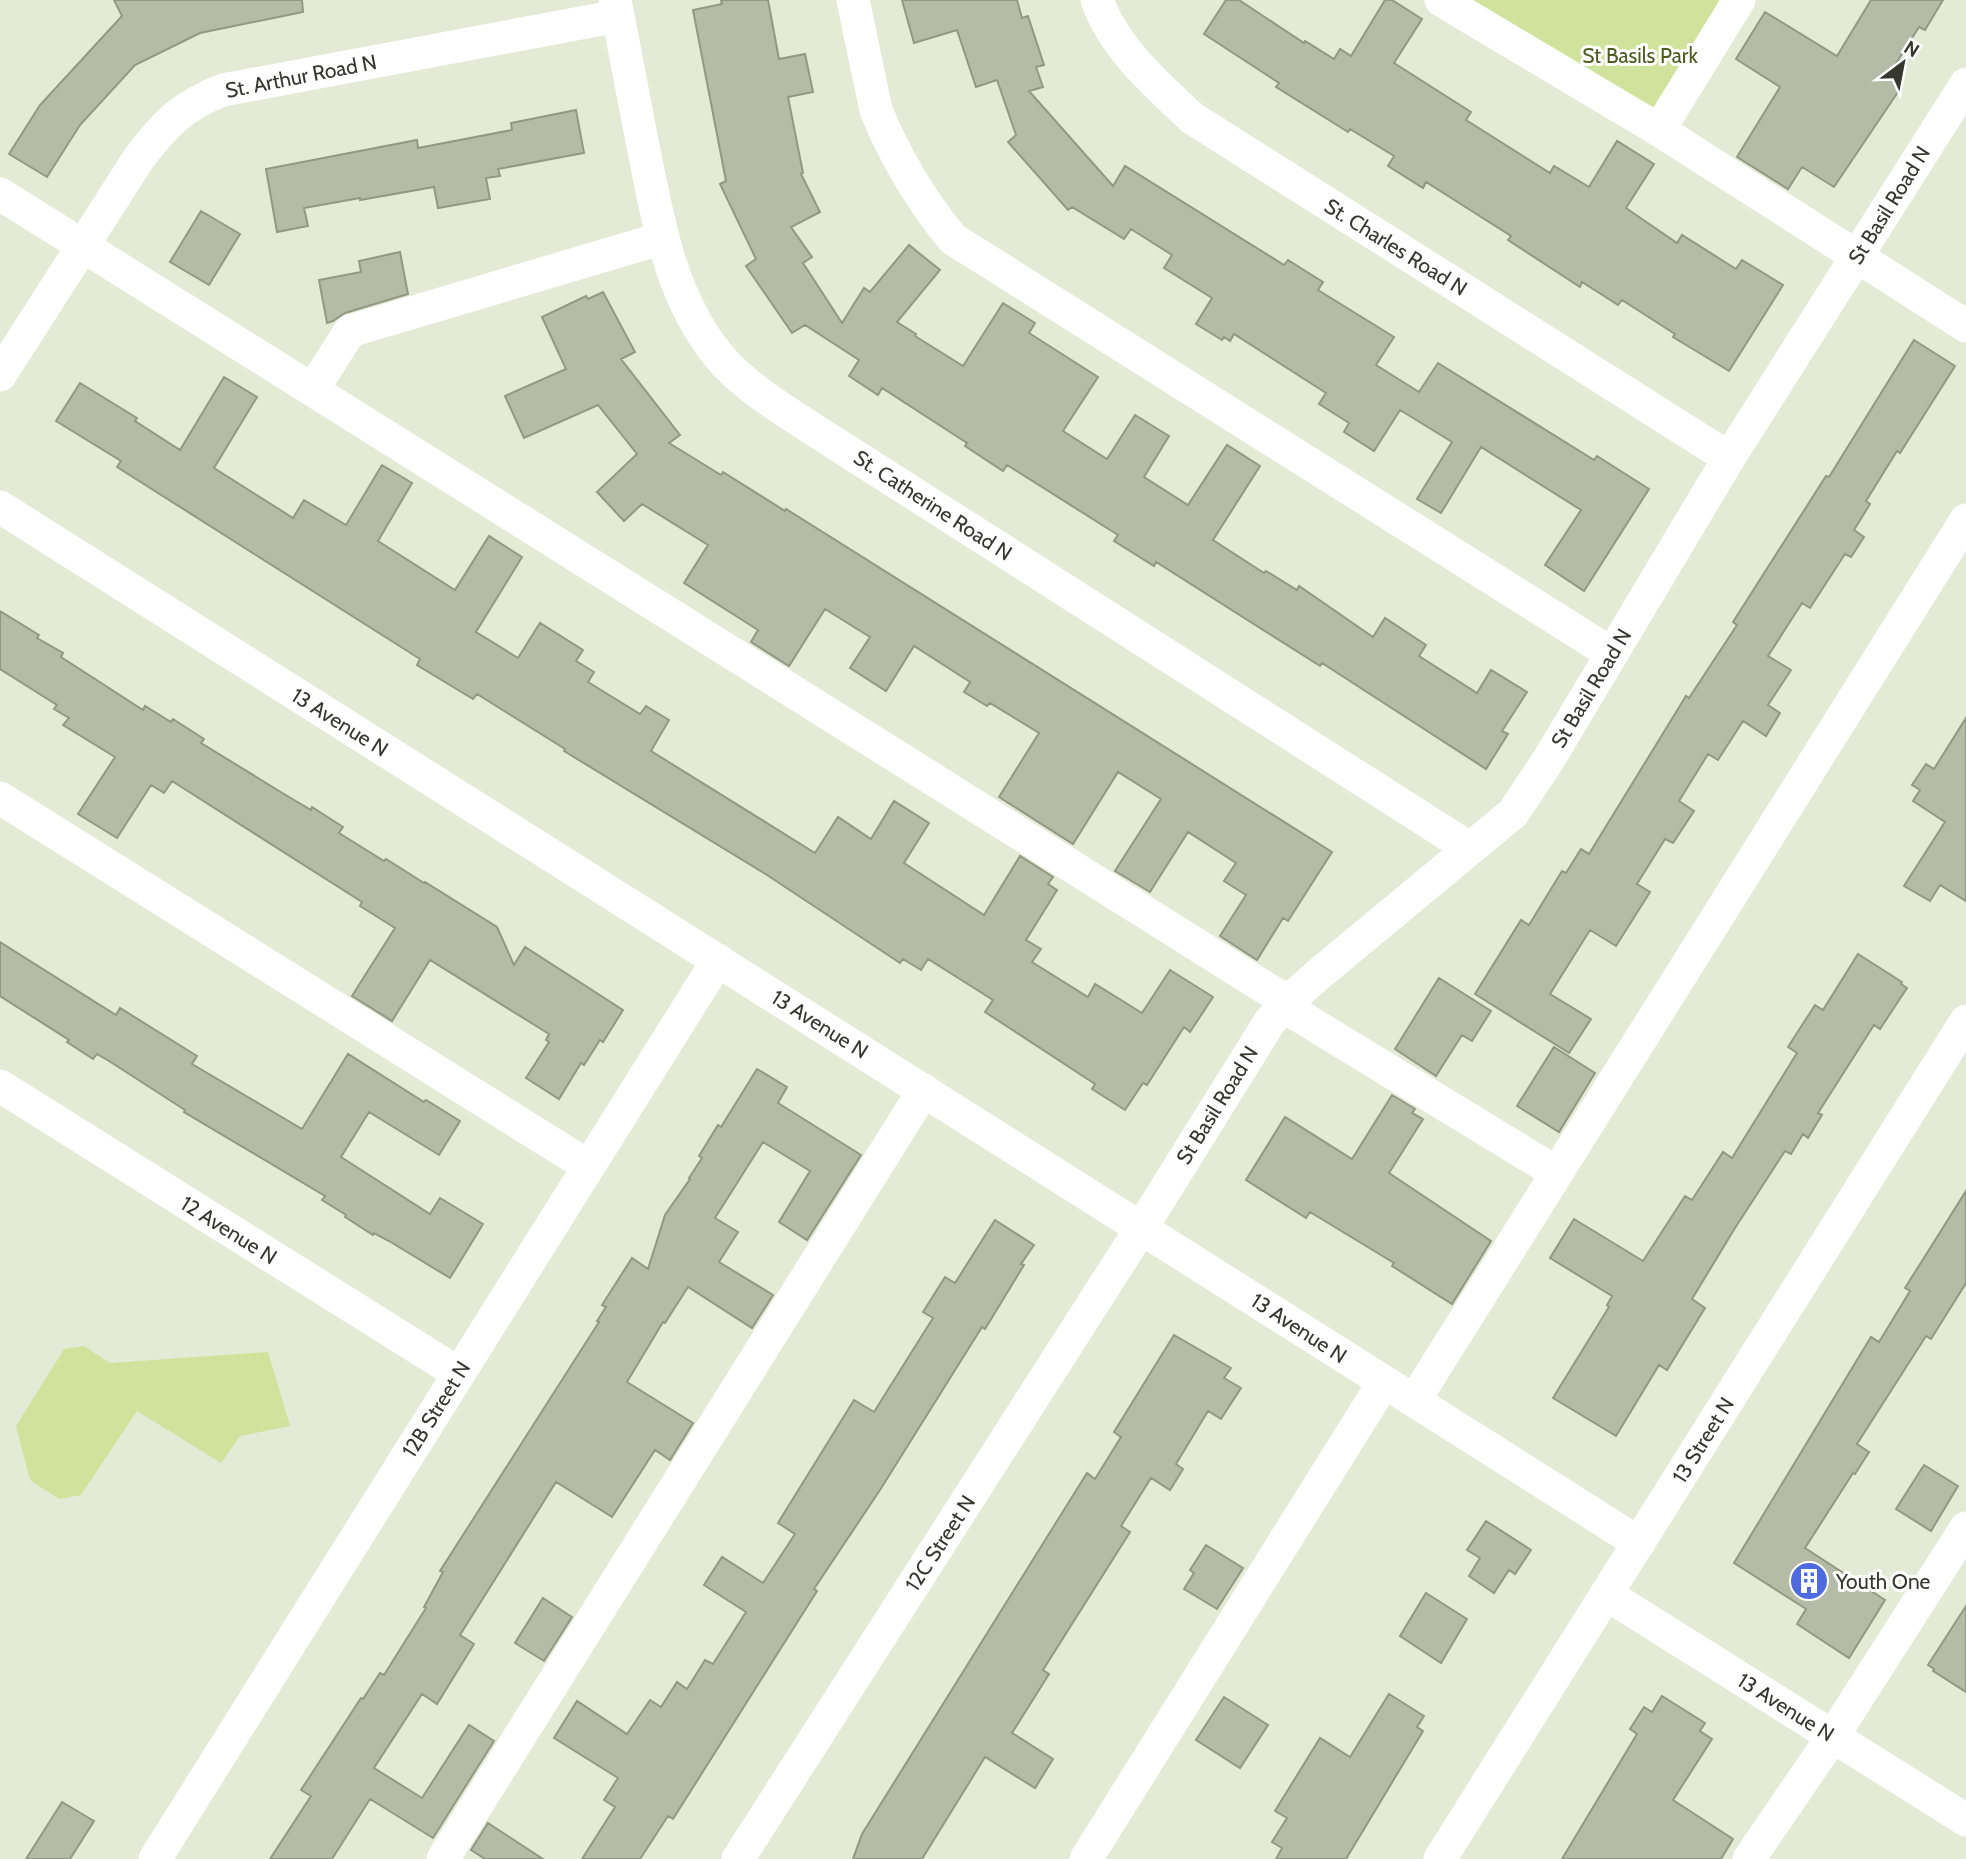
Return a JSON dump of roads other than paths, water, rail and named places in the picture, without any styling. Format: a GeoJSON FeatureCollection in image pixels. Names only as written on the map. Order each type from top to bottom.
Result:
{"type":"FeatureCollection","features":[{"type":"Feature","properties":{"kind":"street"},"geometry":{"type":"LineString","coordinates":[[853,0],[876,110],[883,127],[913,180],[953,239],[1612,654]]}},
{"type":"Feature","properties":{"kind":"street","name":"St. Charles Road N"},"geometry":{"type":"LineString","coordinates":[[1097,0],[1126,50],[1158,87],[1192,117],[1730,458]]}},
{"type":"Feature","properties":{"kind":"street"},"geometry":{"type":"LineString","coordinates":[[1441,0],[1658,130],[1966,326]]}},
{"type":"Feature","properties":{"kind":"street"},"geometry":{"type":"LineString","coordinates":[[1658,130],[1739,0]]}},
{"type":"Feature","properties":{"kind":"street","name":"St. Catherine Road N"},"geometry":{"type":"LineString","coordinates":[[616,8],[663,238],[677,283],[701,330],[719,356],[758,390],[833,442],[1469,848]]}},
{"type":"Feature","properties":{"kind":"street","name":"St. Arthur Road N"},"geometry":{"type":"LineString","coordinates":[[0,375],[82,245],[162,128],[188,106],[223,90],[616,8]]}},
{"type":"Feature","properties":{"kind":"street","name":"St Basil Road N"},"geometry":{"type":"LineString","coordinates":[[1142,1227],[1256,1042],[1286,1004],[1513,813],[1549,759],[1730,458],[1966,84]]}},
{"type":"Feature","properties":{"kind":"street"},"geometry":{"type":"LineString","coordinates":[[0,194],[1557,1173]]}},
{"type":"Feature","properties":{"kind":"street"},"geometry":{"type":"LineString","coordinates":[[313,389],[350,331],[663,238]]}},
{"type":"Feature","properties":{"kind":"street","name":"13 Avenue N"},"geometry":{"type":"LineString","coordinates":[[0,507],[1639,1543]]}},
{"type":"Feature","properties":{"kind":"street"},"geometry":{"type":"LineString","coordinates":[[1414,1401],[1966,520]]}},
{"type":"Feature","properties":{"kind":"street"},"geometry":{"type":"LineString","coordinates":[[0,798],[588,1166]]}},
{"type":"Feature","properties":{"kind":"street","name":"12B Street N"},"geometry":{"type":"LineString","coordinates":[[155,1859],[718,960]]}},
{"type":"Feature","properties":{"kind":"street","name":"13 Street N"},"geometry":{"type":"LineString","coordinates":[[1440,1859],[1966,1021]]}},
{"type":"Feature","properties":{"kind":"street","name":"12 Avenue N"},"geometry":{"type":"LineString","coordinates":[[0,1086],[458,1373]]}},
{"type":"Feature","properties":{"kind":"street"},"geometry":{"type":"LineString","coordinates":[[443,1859],[924,1090]]}},
{"type":"Feature","properties":{"kind":"street","name":"12C Street N"},"geometry":{"type":"LineString","coordinates":[[738,1859],[1142,1227]]}},
{"type":"Feature","properties":{"kind":"street"},"geometry":{"type":"LineString","coordinates":[[1086,1859],[1384,1382]]}},
{"type":"Feature","properties":{"kind":"street"},"geometry":{"type":"LineString","coordinates":[[1749,1859],[1963,1539]]}},
{"type":"Feature","properties":{"kind":"street","name":"13 Avenue N"},"geometry":{"type":"LineString","coordinates":[[1606,1594],[1966,1820]]}},
{"type":"Feature","properties":{"kind":"place","name":"Youth One"},"geometry":{"type":"Point","coordinates":[1809,1581]}},
{"type":"Feature","properties":{"kind":"park label","name":"St Basils Park"},"geometry":{"type":"Point","coordinates":[1640,55]}}]}
